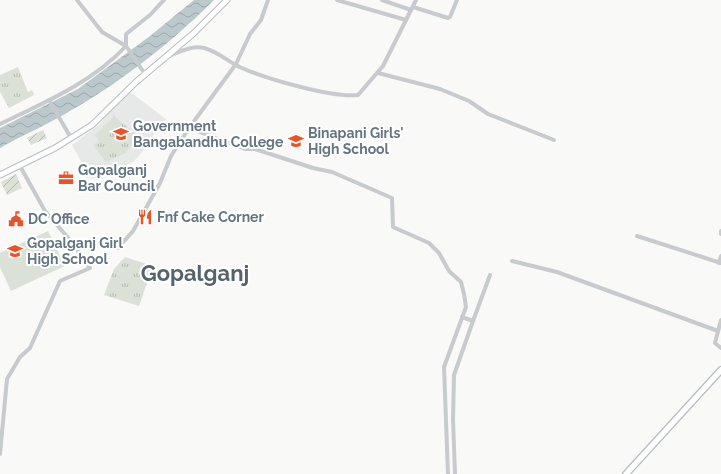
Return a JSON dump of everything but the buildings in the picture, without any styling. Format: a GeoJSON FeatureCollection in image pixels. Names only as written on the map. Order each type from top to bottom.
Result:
{"type":"FeatureCollection","features":[{"type":"Feature","properties":{"kind":"highway"},"geometry":{"type":"LineString","coordinates":[[626,474],[721,370]]}},
{"type":"Feature","properties":{"kind":"main road"},"geometry":{"type":"LineString","coordinates":[[0,175],[20,166],[92,125],[145,74],[194,33],[227,0]]}},
{"type":"Feature","properties":{"kind":"street"},"geometry":{"type":"LineString","coordinates":[[77,0],[102,32],[127,47],[145,74]]}},
{"type":"Feature","properties":{"kind":"street"},"geometry":{"type":"LineString","coordinates":[[127,47],[126,34],[150,15],[164,0]]}},
{"type":"Feature","properties":{"kind":"street"},"geometry":{"type":"LineString","coordinates":[[118,248],[133,231],[160,184],[172,156],[189,128],[236,64],[250,34],[261,20],[268,0]]}},
{"type":"Feature","properties":{"kind":"street"},"geometry":{"type":"LineString","coordinates":[[337,0],[406,20]]}},
{"type":"Feature","properties":{"kind":"street"},"geometry":{"type":"LineString","coordinates":[[382,0],[448,18],[450,17],[457,0]]}},
{"type":"Feature","properties":{"kind":"street"},"geometry":{"type":"LineString","coordinates":[[164,58],[188,49],[204,48],[260,75],[282,82],[349,95],[358,95],[383,66],[416,0]]}},
{"type":"Feature","properties":{"kind":"street"},"geometry":{"type":"LineString","coordinates":[[0,124],[49,100],[107,64],[127,47]]}},
{"type":"Feature","properties":{"kind":"street"},"geometry":{"type":"LineString","coordinates":[[378,73],[440,88],[469,101],[488,114],[554,140]]}},
{"type":"Feature","properties":{"kind":"street"},"geometry":{"type":"LineString","coordinates":[[49,100],[70,138]]}},
{"type":"Feature","properties":{"kind":"street"},"geometry":{"type":"LineString","coordinates":[[189,128],[245,148],[312,168],[332,172],[392,198],[393,227],[429,244],[439,254],[449,271],[461,282],[466,307],[444,367],[448,474]]}},
{"type":"Feature","properties":{"kind":"street"},"geometry":{"type":"LineString","coordinates":[[0,454],[7,379],[20,357],[30,348],[60,280],[90,268],[70,240],[44,211],[20,166]]}},
{"type":"Feature","properties":{"kind":"street"},"geometry":{"type":"LineString","coordinates":[[637,236],[720,263],[721,256]]}},
{"type":"Feature","properties":{"kind":"street"},"geometry":{"type":"LineString","coordinates":[[512,261],[557,272],[718,331]]}},
{"type":"Feature","properties":{"kind":"street"},"geometry":{"type":"LineString","coordinates":[[455,474],[453,419],[454,374],[472,320],[490,275]]}},
{"type":"Feature","properties":{"kind":"street"},"geometry":{"type":"LineString","coordinates":[[463,317],[472,320]]}},
{"type":"Feature","properties":{"kind":"street"},"geometry":{"type":"LineString","coordinates":[[721,320],[715,343],[721,348]]}},
{"type":"Feature","properties":{"kind":"shaded area","name":"Government Bangabandhu College"},"geometry":{"type":"Polygon","coordinates":[[[129,91],[167,120],[156,131],[145,149],[133,162],[91,179],[72,145],[100,124],[111,108],[129,91]]]}},
{"type":"Feature","properties":{"kind":"green space"},"geometry":{"type":"Polygon","coordinates":[[[18,67],[28,92],[32,90],[34,95],[9,108],[0,92],[0,75],[18,67]]]}},
{"type":"Feature","properties":{"kind":"green space"},"geometry":{"type":"Polygon","coordinates":[[[114,116],[137,135],[126,153],[106,162],[93,145],[99,141],[95,135],[114,116]]]}},
{"type":"Feature","properties":{"kind":"green space"},"geometry":{"type":"Polygon","coordinates":[[[43,130],[47,138],[31,145],[27,138],[43,130]]]}},
{"type":"Feature","properties":{"kind":"green space"},"geometry":{"type":"Polygon","coordinates":[[[16,174],[22,188],[7,195],[1,182],[16,174]]]}},
{"type":"Feature","properties":{"kind":"green space"},"geometry":{"type":"Polygon","coordinates":[[[48,231],[65,266],[11,291],[0,267],[0,253],[48,231]]]}},
{"type":"Feature","properties":{"kind":"green space"},"geometry":{"type":"Polygon","coordinates":[[[125,257],[153,266],[139,306],[104,295],[114,269],[125,257]]]}},
{"type":"Feature","properties":{"kind":"water"},"geometry":{"type":"Polygon","coordinates":[[[194,0],[214,0],[177,34],[118,81],[76,108],[0,148],[0,128],[78,89],[150,36],[194,0]]]}},
{"type":"Feature","properties":{"kind":"place","name":"Government Bangabandhu College"},"geometry":{"type":"Point","coordinates":[121,134]}},
{"type":"Feature","properties":{"kind":"place","name":"Binapani Girls' High School"},"geometry":{"type":"Point","coordinates":[296,141]}},
{"type":"Feature","properties":{"kind":"place","name":"Gopalganj Bar Council"},"geometry":{"type":"Point","coordinates":[66,178]}},
{"type":"Feature","properties":{"kind":"place","name":"Fnf Cake Corner"},"geometry":{"type":"Point","coordinates":[145,217]}},
{"type":"Feature","properties":{"kind":"place","name":"DC Office"},"geometry":{"type":"Point","coordinates":[16,219]}},
{"type":"Feature","properties":{"kind":"place","name":"Gopalganj Girl High School"},"geometry":{"type":"Point","coordinates":[15,251]}},
{"type":"Feature","properties":{"kind":"district","name":"Gopalganj"},"geometry":{"type":"Point","coordinates":[195,273]}}]}
